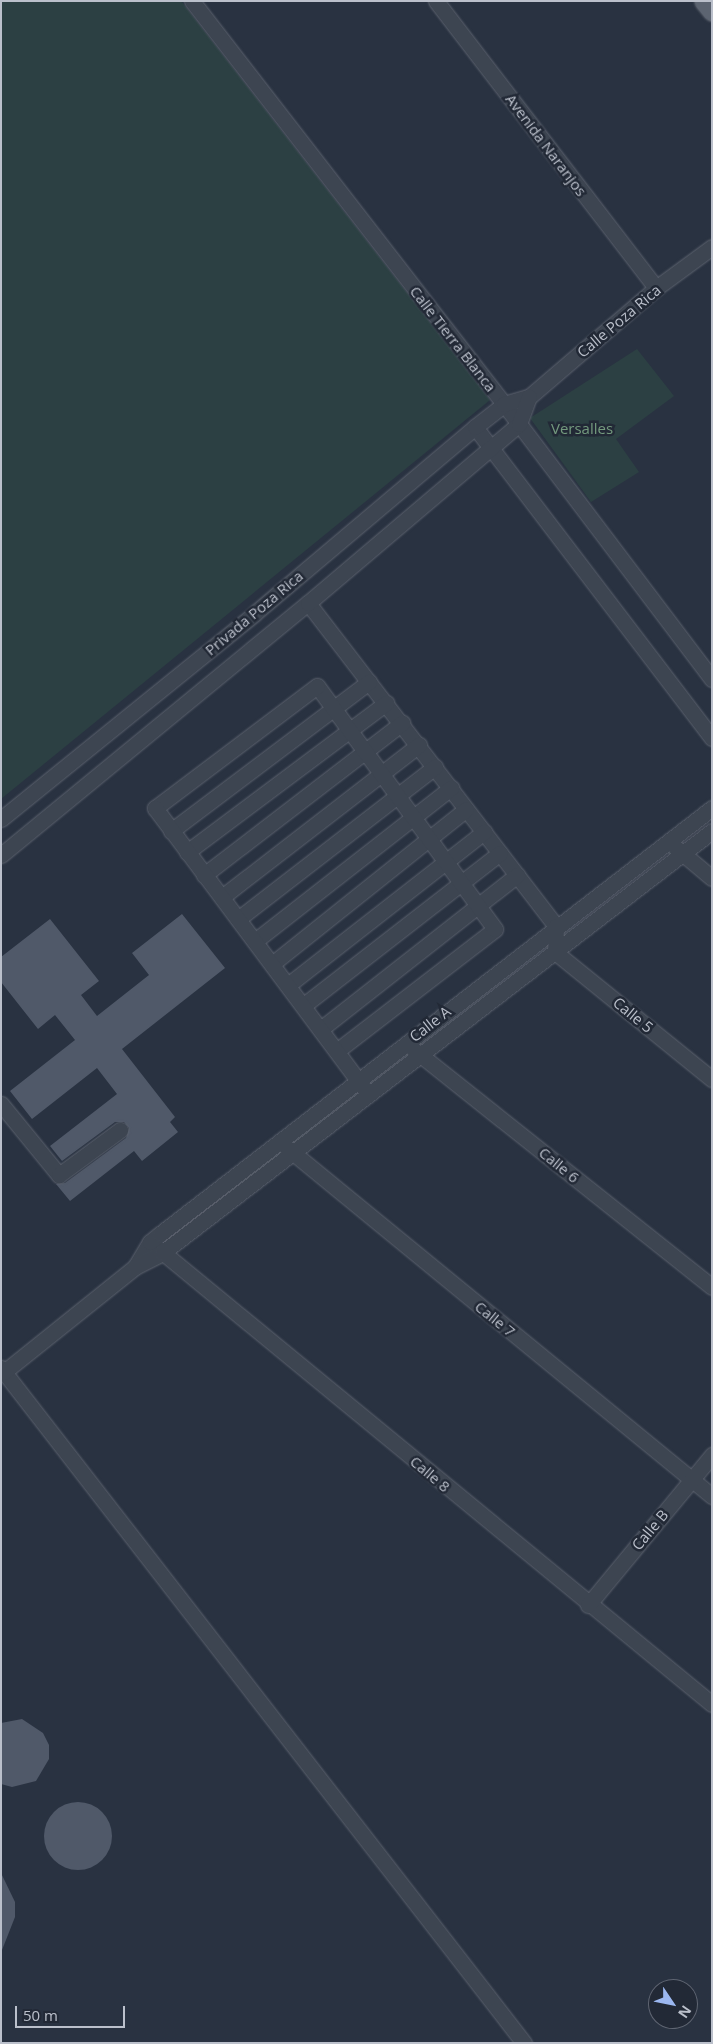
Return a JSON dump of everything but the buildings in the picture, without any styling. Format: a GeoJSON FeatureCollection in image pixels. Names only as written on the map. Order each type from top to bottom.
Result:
{"type":"FeatureCollection","features":[{"type":"Feature","properties":{"kind":"main road"},"geometry":{"type":"LineString","coordinates":[[704,1],[712,11]]}},
{"type":"Feature","properties":{"kind":"street","name":"Calle Tierra Blanca"},"geometry":{"type":"LineString","coordinates":[[192,1],[504,404],[712,679]]}},
{"type":"Feature","properties":{"kind":"street","name":"Avenida Naranjos"},"geometry":{"type":"LineString","coordinates":[[436,1],[656,288]]}},
{"type":"Feature","properties":{"kind":"street","name":"Calle Poza Rica"},"geometry":{"type":"LineString","coordinates":[[504,404],[529,398],[656,288],[712,247]]}},
{"type":"Feature","properties":{"kind":"street","name":"Calle Poza Rica"},"geometry":{"type":"LineString","coordinates":[[519,424],[529,398]]}},
{"type":"Feature","properties":{"kind":"street","name":"Privada Poza Rica"},"geometry":{"type":"LineString","coordinates":[[1,819],[255,613],[504,404]]}},
{"type":"Feature","properties":{"kind":"street"},"geometry":{"type":"LineString","coordinates":[[1,855],[308,603],[490,446],[519,424]]}},
{"type":"Feature","properties":{"kind":"street"},"geometry":{"type":"LineString","coordinates":[[475,427],[712,738]]}},
{"type":"Feature","properties":{"kind":"street"},"geometry":{"type":"LineString","coordinates":[[308,603],[556,926],[555,952]]}},
{"type":"Feature","properties":{"kind":"street"},"geometry":{"type":"LineString","coordinates":[[171,831],[369,682]]}},
{"type":"Feature","properties":{"kind":"street"},"geometry":{"type":"LineString","coordinates":[[338,1050],[495,929],[317,686],[155,808],[322,1028],[368,1094]]}},
{"type":"Feature","properties":{"kind":"street"},"geometry":{"type":"LineString","coordinates":[[187,852],[386,703]]}},
{"type":"Feature","properties":{"kind":"street"},"geometry":{"type":"LineString","coordinates":[[204,874],[402,723]]}},
{"type":"Feature","properties":{"kind":"street"},"geometry":{"type":"LineString","coordinates":[[222,897],[418,745]]}},
{"type":"Feature","properties":{"kind":"street"},"geometry":{"type":"LineString","coordinates":[[238,919],[435,767]]}},
{"type":"Feature","properties":{"kind":"street"},"geometry":{"type":"LineString","coordinates":[[255,941],[451,788]]}},
{"type":"Feature","properties":{"kind":"street","name":"Calle A"},"geometry":{"type":"LineString","coordinates":[[150,1242],[556,926],[712,808]]}},
{"type":"Feature","properties":{"kind":"street"},"geometry":{"type":"LineString","coordinates":[[272,964],[466,809]]}},
{"type":"Feature","properties":{"kind":"street","name":"Calle A"},"geometry":{"type":"LineString","coordinates":[[135,1267],[162,1253],[712,831]]}},
{"type":"Feature","properties":{"kind":"street"},"geometry":{"type":"LineString","coordinates":[[288,985],[484,832]]}},
{"type":"Feature","properties":{"kind":"street"},"geometry":{"type":"LineString","coordinates":[[668,841],[712,878]]}},
{"type":"Feature","properties":{"kind":"street"},"geometry":{"type":"LineString","coordinates":[[304,1005],[500,853]]}},
{"type":"Feature","properties":{"kind":"street"},"geometry":{"type":"LineString","coordinates":[[322,1028],[517,875]]}},
{"type":"Feature","properties":{"kind":"street","name":"Calle 5"},"geometry":{"type":"LineString","coordinates":[[555,952],[712,1079]]}},
{"type":"Feature","properties":{"kind":"street","name":"Calle 6"},"geometry":{"type":"LineString","coordinates":[[406,1043],[712,1287]]}},
{"type":"Feature","properties":{"kind":"street"},"geometry":{"type":"LineString","coordinates":[[1,1104],[59,1175],[120,1130]]}},
{"type":"Feature","properties":{"kind":"street","name":"Calle 7"},"geometry":{"type":"LineString","coordinates":[[279,1141],[712,1496]]}},
{"type":"Feature","properties":{"kind":"street"},"geometry":{"type":"LineString","coordinates":[[150,1242],[135,1267],[3,1370],[524,2043]]}},
{"type":"Feature","properties":{"kind":"street","name":"Calle 8"},"geometry":{"type":"LineString","coordinates":[[150,1242],[712,1704]]}},
{"type":"Feature","properties":{"kind":"street","name":"Calle B"},"geometry":{"type":"LineString","coordinates":[[588,1604],[712,1455]]}},
{"type":"Feature","properties":{"kind":"green space"},"geometry":{"type":"Polygon","coordinates":[[[1,1],[181,1],[490,400],[1,799],[1,1]]]}},
{"type":"Feature","properties":{"kind":"green space","name":"Versalles"},"geometry":{"type":"Polygon","coordinates":[[[637,349],[674,396],[616,439],[639,472],[591,502],[530,418],[637,349]]]}}]}
